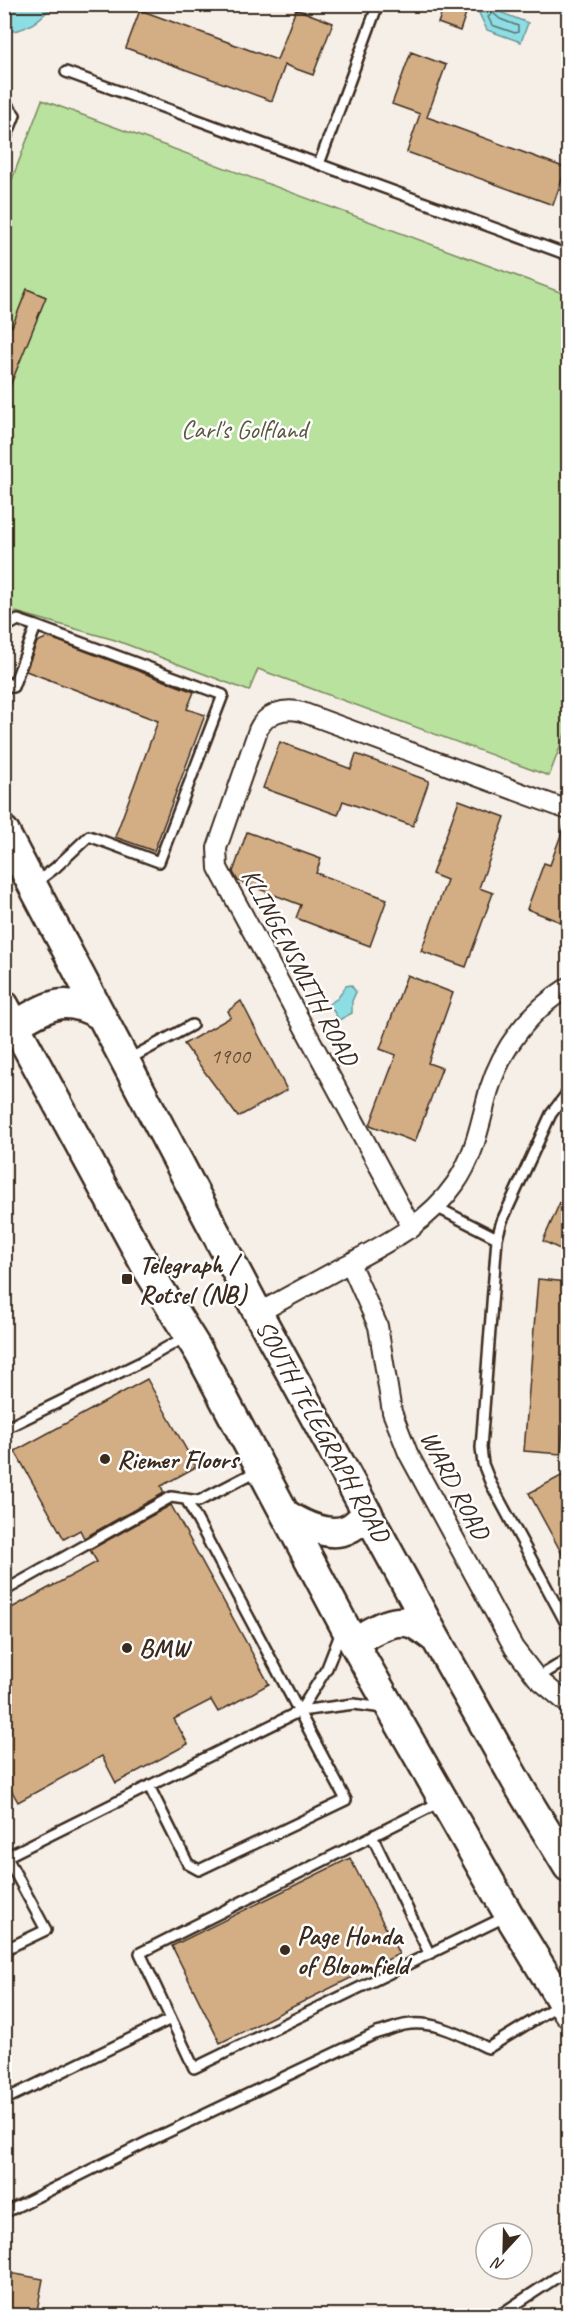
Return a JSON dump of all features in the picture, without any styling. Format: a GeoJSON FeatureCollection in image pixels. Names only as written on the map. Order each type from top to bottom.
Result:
{"type":"FeatureCollection","features":[{"type":"Feature","properties":{"kind":"highway","name":"SOUTH TELEGRAPH ROAD"},"geometry":{"type":"LineString","coordinates":[[9,851],[32,885],[258,1313],[436,1639],[520,1788],[568,1867]]}},
{"type":"Feature","properties":{"kind":"highway"},"geometry":{"type":"LineString","coordinates":[[100,1015],[70,1002],[58,1003],[8,1021],[148,1270],[189,1335],[348,1633],[442,1801],[565,2007]]}},
{"type":"Feature","properties":{"kind":"highway"},"geometry":{"type":"LineString","coordinates":[[287,1515],[309,1526],[332,1531],[348,1529],[369,1513]]}},
{"type":"Feature","properties":{"kind":"highway"},"geometry":{"type":"LineString","coordinates":[[348,1633],[400,1622],[412,1623],[436,1639]]}},
{"type":"Feature","properties":{"kind":"street","name":"KLINGENSMITH ROAD"},"geometry":{"type":"LineString","coordinates":[[412,1228],[218,868],[217,848],[258,730],[264,721],[276,712],[289,710],[302,712],[568,810]]}},
{"type":"Feature","properties":{"kind":"street"},"geometry":{"type":"LineString","coordinates":[[258,1313],[412,1228],[436,1207],[455,1185],[469,1159],[493,1079],[506,1050],[530,1018],[568,987]]}},
{"type":"Feature","properties":{"kind":"street","name":"WARD ROAD"},"geometry":{"type":"LineString","coordinates":[[350,1263],[378,1326],[392,1412],[403,1443],[514,1648],[537,1678],[568,1704]]}},
{"type":"Feature","properties":{"kind":"lane"},"geometry":{"type":"LineString","coordinates":[[319,164],[378,4]]}},
{"type":"Feature","properties":{"kind":"lane"},"geometry":{"type":"LineString","coordinates":[[66,72],[568,255]]}},
{"type":"Feature","properties":{"kind":"lane"},"geometry":{"type":"LineString","coordinates":[[4,101],[15,115],[4,143]]}},
{"type":"Feature","properties":{"kind":"lane"},"geometry":{"type":"LineString","coordinates":[[4,628],[18,620],[223,695],[159,861],[89,836],[55,868],[32,885]]}},
{"type":"Feature","properties":{"kind":"lane"},"geometry":{"type":"LineString","coordinates":[[4,681],[13,687],[36,626]]}},
{"type":"Feature","properties":{"kind":"lane"},"geometry":{"type":"LineString","coordinates":[[125,1062],[192,1025]]}},
{"type":"Feature","properties":{"kind":"lane"},"geometry":{"type":"LineString","coordinates":[[568,1092],[551,1114],[502,1221],[497,1239],[481,1448],[483,1464],[491,1484],[568,1627]]}},
{"type":"Feature","properties":{"kind":"lane"},"geometry":{"type":"LineString","coordinates":[[436,1207],[497,1239]]}},
{"type":"Feature","properties":{"kind":"lane"},"geometry":{"type":"LineString","coordinates":[[4,1431],[143,1361],[189,1335]]}},
{"type":"Feature","properties":{"kind":"lane"},"geometry":{"type":"LineString","coordinates":[[4,1591],[171,1497],[199,1501],[262,1468]]}},
{"type":"Feature","properties":{"kind":"lane"},"geometry":{"type":"LineString","coordinates":[[148,1786],[188,1864],[199,1870],[346,1800],[186,1499]]}},
{"type":"Feature","properties":{"kind":"lane"},"geometry":{"type":"LineString","coordinates":[[300,1711],[348,1633]]}},
{"type":"Feature","properties":{"kind":"lane"},"geometry":{"type":"LineString","coordinates":[[537,1678],[568,1659]]}},
{"type":"Feature","properties":{"kind":"lane"},"geometry":{"type":"LineString","coordinates":[[4,1950],[46,1930],[5,1855],[300,1711],[354,1704],[391,1709]]}},
{"type":"Feature","properties":{"kind":"lane"},"geometry":{"type":"LineString","coordinates":[[442,1801],[140,1953],[194,2068],[509,1915]]}},
{"type":"Feature","properties":{"kind":"lane"},"geometry":{"type":"LineString","coordinates":[[372,1836],[429,1953]]}},
{"type":"Feature","properties":{"kind":"lane"},"geometry":{"type":"LineString","coordinates":[[4,2213],[377,2033],[405,2025],[425,2024],[447,2028],[488,2048],[565,2007]]}},
{"type":"Feature","properties":{"kind":"lane"},"geometry":{"type":"LineString","coordinates":[[4,2100],[171,2019]]}},
{"type":"Feature","properties":{"kind":"lane"},"geometry":{"type":"LineString","coordinates":[[498,2316],[565,2272],[568,2259]]}},
{"type":"Feature","properties":{"kind":"green space","name":"Carl's Golfland"},"geometry":{"type":"Polygon","coordinates":[[[42,100],[568,295],[568,726],[549,776],[258,669],[249,691],[115,640],[16,612],[5,617],[5,198],[42,100]]]}},
{"type":"Feature","properties":{"kind":"water"},"geometry":{"type":"Polygon","coordinates":[[[4,5],[54,5],[34,23],[9,32],[10,27],[5,25],[4,5]]]}},
{"type":"Feature","properties":{"kind":"water"},"geometry":{"type":"Polygon","coordinates":[[[497,5],[502,13],[528,23],[521,42],[487,30],[479,13],[497,5]]]}},
{"type":"Feature","properties":{"kind":"water"},"geometry":{"type":"Polygon","coordinates":[[[351,985],[356,992],[352,1001],[352,1013],[339,1020],[329,1004],[338,998],[346,986],[351,985]]]}},
{"type":"Feature","properties":{"kind":"building"},"geometry":{"type":"Polygon","coordinates":[[[445,4],[469,4],[460,31],[438,23],[445,4]]]}},
{"type":"Feature","properties":{"kind":"building"},"geometry":{"type":"Polygon","coordinates":[[[296,9],[333,23],[313,75],[285,65],[272,101],[126,48],[140,10],[277,60],[296,9]]]}},
{"type":"Feature","properties":{"kind":"building"},"geometry":{"type":"Polygon","coordinates":[[[411,52],[446,65],[427,117],[566,168],[553,205],[407,152],[420,114],[392,104],[411,52]]]}},
{"type":"Feature","properties":{"kind":"building"},"geometry":{"type":"Polygon","coordinates":[[[27,289],[46,297],[4,401],[4,312],[12,327],[27,289]]]}},
{"type":"Feature","properties":{"kind":"building"},"geometry":{"type":"Polygon","coordinates":[[[48,637],[194,692],[187,709],[205,715],[154,851],[115,837],[158,721],[26,671],[37,642],[48,637]]]}},
{"type":"Feature","properties":{"kind":"building"},"geometry":{"type":"Polygon","coordinates":[[[280,742],[351,769],[356,754],[429,781],[413,826],[343,801],[338,815],[263,788],[280,742]]]}},
{"type":"Feature","properties":{"kind":"building"},"geometry":{"type":"Polygon","coordinates":[[[459,800],[505,817],[479,888],[493,893],[466,967],[421,951],[447,880],[432,874],[459,800]]]}},
{"type":"Feature","properties":{"kind":"building"},"geometry":{"type":"Polygon","coordinates":[[[566,821],[568,821],[568,925],[527,909],[544,863],[550,865],[566,821]]]}},
{"type":"Feature","properties":{"kind":"building"},"geometry":{"type":"Polygon","coordinates":[[[247,832],[321,859],[316,873],[387,899],[370,946],[296,918],[301,905],[238,881],[233,872],[247,832]]]}},
{"type":"Feature","properties":{"kind":"building"},"geometry":{"type":"Polygon","coordinates":[[[407,975],[453,993],[428,1063],[442,1068],[415,1142],[370,1125],[396,1055],[380,1049],[407,975]]]}},
{"type":"Feature","properties":{"kind":"building"},"geometry":{"type":"Polygon","coordinates":[[[241,1001],[287,1090],[238,1117],[184,1044],[231,1017],[228,1011],[241,1001]]]}},
{"type":"Feature","properties":{"kind":"building"},"geometry":{"type":"Polygon","coordinates":[[[568,1184],[568,1253],[543,1241],[568,1184]]]}},
{"type":"Feature","properties":{"kind":"building"},"geometry":{"type":"Polygon","coordinates":[[[538,1279],[568,1282],[568,1357],[561,1454],[524,1451],[538,1279]]]}},
{"type":"Feature","properties":{"kind":"building","name":"Riemer Floors"},"geometry":{"type":"Polygon","coordinates":[[[147,1379],[196,1467],[161,1486],[164,1493],[84,1538],[80,1530],[64,1539],[15,1451],[147,1379]]]}},
{"type":"Feature","properties":{"kind":"building"},"geometry":{"type":"Polygon","coordinates":[[[563,1475],[568,1486],[568,1565],[529,1493],[563,1475]]]}},
{"type":"Feature","properties":{"kind":"building","name":"BMW"},"geometry":{"type":"Polygon","coordinates":[[[171,1505],[269,1684],[218,1712],[211,1700],[174,1719],[188,1744],[116,1783],[102,1756],[18,1802],[4,1777],[4,1612],[97,1562],[90,1550],[171,1505]]]}},
{"type":"Feature","properties":{"kind":"building","name":"Page Honda of Bloomfield"},"geometry":{"type":"Polygon","coordinates":[[[350,1858],[399,1954],[220,2043],[172,1946],[350,1858]]]}},
{"type":"Feature","properties":{"kind":"building"},"geometry":{"type":"Polygon","coordinates":[[[4,2272],[43,2279],[36,2316],[4,2316],[4,2272]]]}},
{"type":"Feature","properties":{"kind":"place","name":"Telegraph / Rotsel (NB)"},"geometry":{"type":"Point","coordinates":[127,1279]}},
{"type":"Feature","properties":{"kind":"place","name":"Riemer Floors"},"geometry":{"type":"Point","coordinates":[105,1459]}},
{"type":"Feature","properties":{"kind":"place","name":"BMW"},"geometry":{"type":"Point","coordinates":[127,1648]}},
{"type":"Feature","properties":{"kind":"place","name":"Page Honda of Bloomfield"},"geometry":{"type":"Point","coordinates":[285,1950]}}]}
